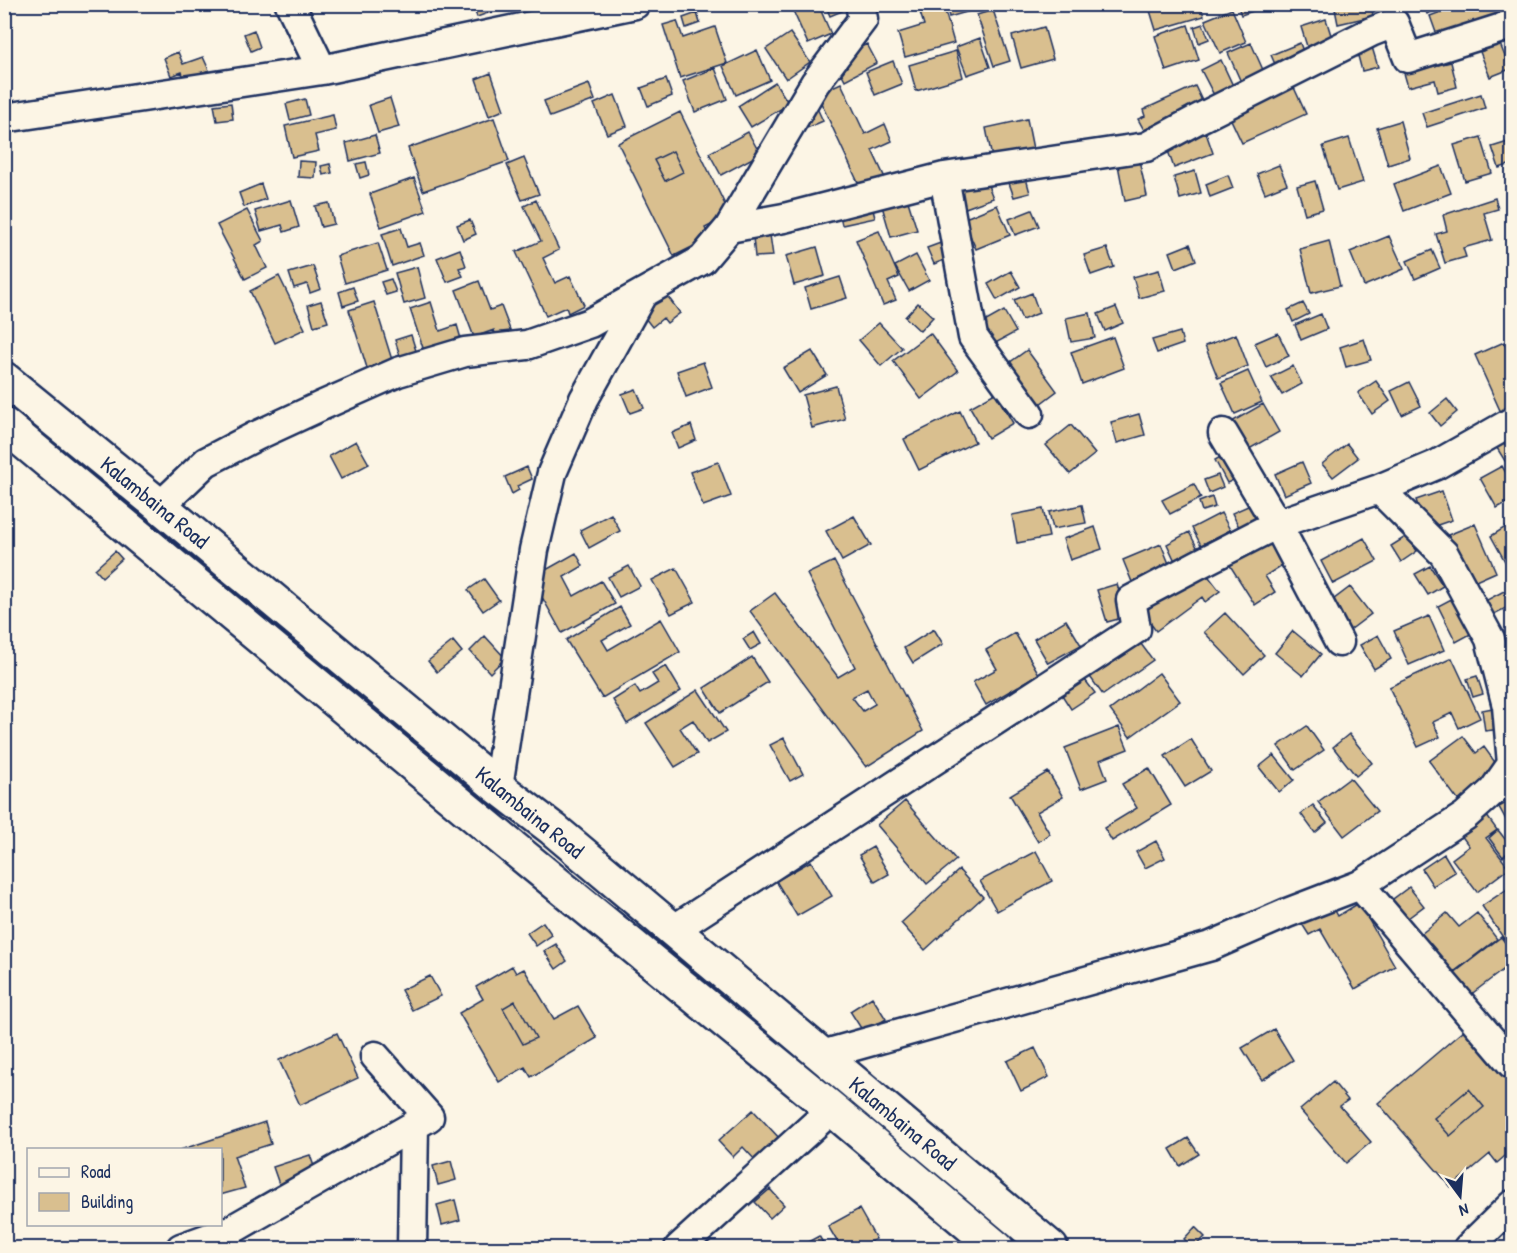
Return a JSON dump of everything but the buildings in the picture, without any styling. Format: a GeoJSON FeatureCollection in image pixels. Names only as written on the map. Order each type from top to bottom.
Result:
{"type":"FeatureCollection","features":[{"type":"Feature","properties":{"kind":"main road","name":"Kalambaina Road"},"geometry":{"type":"LineString","coordinates":[[4,379],[498,787],[553,829],[1052,1248]]}},
{"type":"Feature","properties":{"kind":"main road"},"geometry":{"type":"LineString","coordinates":[[4,425],[997,1248]]}},
{"type":"Feature","properties":{"kind":"street"},"geometry":{"type":"LineString","coordinates":[[290,4],[322,70]]}},
{"type":"Feature","properties":{"kind":"street"},"geometry":{"type":"LineString","coordinates":[[4,118],[322,70],[635,4]]}},
{"type":"Feature","properties":{"kind":"street"},"geometry":{"type":"LineString","coordinates":[[160,506],[206,462],[340,397],[398,372],[465,352],[528,345],[590,322],[702,260],[729,228],[815,83],[863,19],[860,4]]}},
{"type":"Feature","properties":{"kind":"street"},"geometry":{"type":"LineString","coordinates":[[729,228],[784,218],[944,177],[1146,147],[1394,23],[1408,58],[1509,33]]}},
{"type":"Feature","properties":{"kind":"street"},"geometry":{"type":"LineString","coordinates":[[944,177],[973,337],[1029,414]]}},
{"type":"Feature","properties":{"kind":"street"},"geometry":{"type":"LineString","coordinates":[[498,787],[534,550],[552,474],[584,399],[643,293]]}},
{"type":"Feature","properties":{"kind":"street"},"geometry":{"type":"LineString","coordinates":[[673,930],[1136,629],[1131,600],[1277,524],[1379,489],[1436,465],[1512,422]]}},
{"type":"Feature","properties":{"kind":"street"},"geometry":{"type":"LineString","coordinates":[[1222,433],[1277,524],[1339,642]]}},
{"type":"Feature","properties":{"kind":"street"},"geometry":{"type":"LineString","coordinates":[[822,1055],[1211,945],[1360,885],[1465,816],[1493,791],[1512,764],[1507,706],[1490,639],[1444,554],[1379,489]]}},
{"type":"Feature","properties":{"kind":"street"},"geometry":{"type":"LineString","coordinates":[[1360,885],[1512,1064]]}},
{"type":"Feature","properties":{"kind":"street"},"geometry":{"type":"LineString","coordinates":[[181,1248],[231,1230],[429,1117],[375,1056]]}},
{"type":"Feature","properties":{"kind":"street"},"geometry":{"type":"LineString","coordinates":[[679,1248],[832,1109]]}},
{"type":"Feature","properties":{"kind":"street"},"geometry":{"type":"LineString","coordinates":[[412,1248],[414,1125]]}},
{"type":"Feature","properties":{"kind":"street"},"geometry":{"type":"LineString","coordinates":[[1468,1248],[1512,1205]]}}]}
